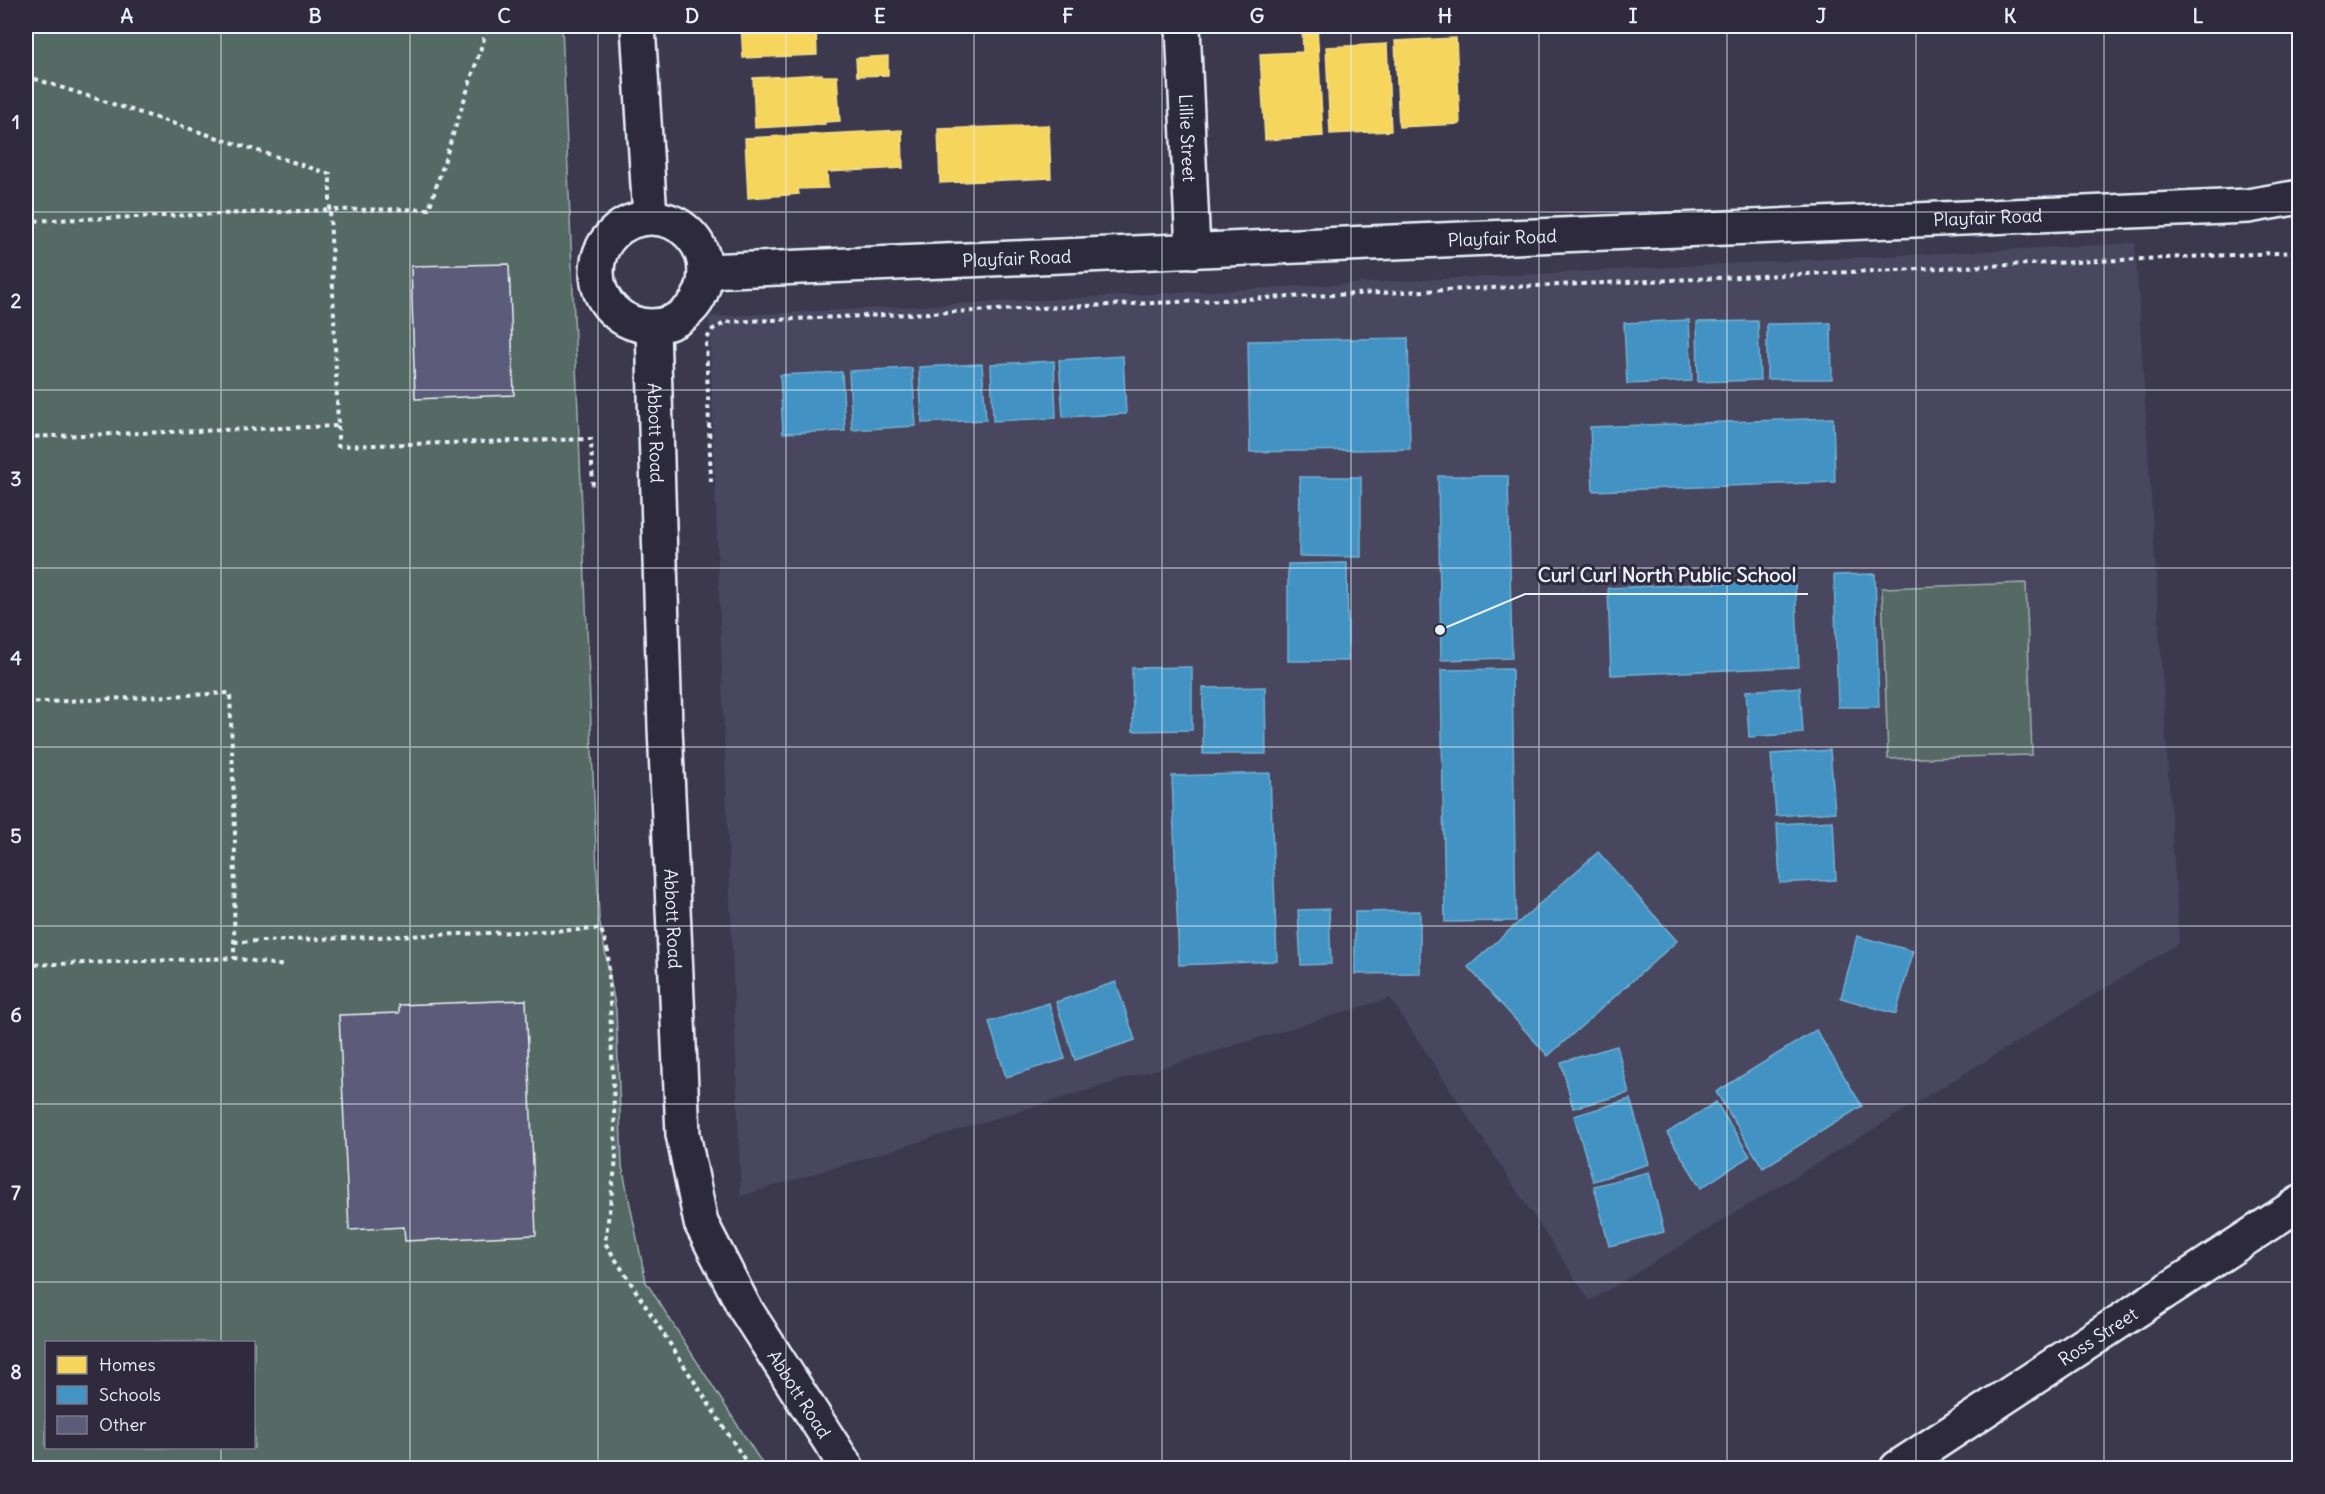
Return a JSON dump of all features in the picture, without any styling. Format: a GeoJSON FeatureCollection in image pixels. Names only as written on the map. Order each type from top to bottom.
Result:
{"type":"FeatureCollection","features":[{"type":"Feature","properties":{"kind":"street"},"geometry":{"type":"LineString","coordinates":[[639,26],[650,217]]}},
{"type":"Feature","properties":{"kind":"street","name":"Lillie Street"},"geometry":{"type":"LineString","coordinates":[[1183,26],[1193,250]]}},
{"type":"Feature","properties":{"kind":"street","name":"Playfair Road"},"geometry":{"type":"LineString","coordinates":[[705,271],[2248,206],[2300,197]]}},
{"type":"Feature","properties":{"kind":"street"},"geometry":{"type":"LineString","coordinates":[[650,217],[667,220],[682,227],[694,239],[703,254],[705,271],[703,288],[696,303],[677,320],[653,327],[635,324],[621,317],[608,306],[600,290],[597,274],[599,256],[607,241],[618,228],[633,220],[650,217]]}},
{"type":"Feature","properties":{"kind":"street","name":"Abbott Road"},"geometry":{"type":"LineString","coordinates":[[653,327],[665,727],[682,1134],[701,1223],[744,1307],[847,1468]]}},
{"type":"Feature","properties":{"kind":"street","name":"Ross Street"},"geometry":{"type":"LineString","coordinates":[[1897,1468],[2300,1203]]}},
{"type":"Feature","properties":{"kind":"path"},"geometry":{"type":"LineString","coordinates":[[26,221],[330,210],[429,209],[488,26]]}},
{"type":"Feature","properties":{"kind":"path"},"geometry":{"type":"LineString","coordinates":[[26,76],[330,174],[338,446],[591,438],[593,489]]}},
{"type":"Feature","properties":{"kind":"path"},"geometry":{"type":"LineString","coordinates":[[711,482],[705,340],[713,329],[727,322],[2300,252]]}},
{"type":"Feature","properties":{"kind":"path"},"geometry":{"type":"LineString","coordinates":[[26,437],[338,426]]}},
{"type":"Feature","properties":{"kind":"path"},"geometry":{"type":"LineString","coordinates":[[26,702],[230,693],[235,832],[234,958]]}},
{"type":"Feature","properties":{"kind":"path"},"geometry":{"type":"LineString","coordinates":[[234,942],[601,929],[609,952],[616,1160],[605,1243],[750,1468]]}},
{"type":"Feature","properties":{"kind":"path"},"geometry":{"type":"LineString","coordinates":[[26,965],[234,958],[285,966]]}},
{"type":"Feature","properties":{"kind":"shaded area"},"geometry":{"type":"Polygon","coordinates":[[[2135,243],[2179,943],[1590,1301],[1390,998],[741,1196],[709,317],[2135,243]]]}},
{"type":"Feature","properties":{"kind":"green space"},"geometry":{"type":"Polygon","coordinates":[[[26,26],[562,26],[599,919],[616,1010],[622,1166],[646,1282],[765,1468],[26,1468],[26,26]]]}},
{"type":"Feature","properties":{"kind":"green space"},"geometry":{"type":"Polygon","coordinates":[[[2026,583],[2032,755],[1888,759],[1882,588],[2026,583]]]}},
{"type":"Feature","properties":{"kind":"building: Homes"},"geometry":{"type":"Polygon","coordinates":[[[741,26],[816,26],[817,55],[743,58],[741,26]]]}},
{"type":"Feature","properties":{"kind":"building: Homes"},"geometry":{"type":"Polygon","coordinates":[[[1302,26],[1317,26],[1323,136],[1265,140],[1260,54],[1303,52],[1302,26]]]}},
{"type":"Feature","properties":{"kind":"building: Homes"},"geometry":{"type":"Polygon","coordinates":[[[1456,38],[1460,124],[1399,127],[1395,41],[1456,38]]]}},
{"type":"Feature","properties":{"kind":"building: Homes"},"geometry":{"type":"Polygon","coordinates":[[[1387,44],[1391,131],[1330,134],[1326,47],[1387,44]]]}},
{"type":"Feature","properties":{"kind":"building: Homes"},"geometry":{"type":"Polygon","coordinates":[[[888,56],[888,75],[857,76],[856,58],[888,56]]]}},
{"type":"Feature","properties":{"kind":"building: Homes"},"geometry":{"type":"Polygon","coordinates":[[[822,74],[822,76],[837,76],[840,121],[755,128],[753,78],[822,74]]]}},
{"type":"Feature","properties":{"kind":"building: Homes"},"geometry":{"type":"Polygon","coordinates":[[[1049,125],[1051,178],[940,183],[938,129],[1049,125]]]}},
{"type":"Feature","properties":{"kind":"building: Homes"},"geometry":{"type":"Polygon","coordinates":[[[902,130],[903,168],[827,172],[828,188],[798,189],[799,194],[748,198],[745,138],[902,130]]]}},
{"type":"Feature","properties":{"kind":"building: Schools"},"geometry":{"type":"Polygon","coordinates":[[[1689,320],[1692,381],[1627,384],[1624,323],[1689,320]]]}},
{"type":"Feature","properties":{"kind":"building: Schools"},"geometry":{"type":"Polygon","coordinates":[[[1758,321],[1760,380],[1698,382],[1697,322],[1758,321]]]}},
{"type":"Feature","properties":{"kind":"building: Schools"},"geometry":{"type":"Polygon","coordinates":[[[1831,323],[1832,379],[1767,379],[1767,324],[1831,323]]]}},
{"type":"Feature","properties":{"kind":"building: Schools"},"geometry":{"type":"Polygon","coordinates":[[[1408,338],[1410,449],[1250,452],[1248,341],[1408,338]]]}},
{"type":"Feature","properties":{"kind":"building: Schools"},"geometry":{"type":"Polygon","coordinates":[[[1123,356],[1126,414],[1063,417],[1059,360],[1123,356]]]}},
{"type":"Feature","properties":{"kind":"building: Schools"},"geometry":{"type":"Polygon","coordinates":[[[1054,361],[1056,418],[993,421],[991,364],[1054,361]]]}},
{"type":"Feature","properties":{"kind":"building: Schools"},"geometry":{"type":"Polygon","coordinates":[[[982,364],[986,420],[922,423],[919,367],[982,364]]]}},
{"type":"Feature","properties":{"kind":"building: Schools"},"geometry":{"type":"Polygon","coordinates":[[[912,368],[916,426],[852,430],[849,371],[912,368]]]}},
{"type":"Feature","properties":{"kind":"building: Schools"},"geometry":{"type":"Polygon","coordinates":[[[842,372],[845,431],[783,433],[780,375],[842,372]]]}},
{"type":"Feature","properties":{"kind":"building: Schools"},"geometry":{"type":"Polygon","coordinates":[[[1833,418],[1835,482],[1593,491],[1590,427],[1833,418]]]}},
{"type":"Feature","properties":{"kind":"building: Schools"},"geometry":{"type":"Polygon","coordinates":[[[1438,476],[1508,476],[1512,658],[1441,660],[1438,476]]]}},
{"type":"Feature","properties":{"kind":"building: Schools"},"geometry":{"type":"Polygon","coordinates":[[[1300,477],[1361,477],[1361,557],[1299,556],[1300,477]]]}},
{"type":"Feature","properties":{"kind":"building: Schools"},"geometry":{"type":"Polygon","coordinates":[[[1347,563],[1348,661],[1288,661],[1288,564],[1347,563]]]}},
{"type":"Feature","properties":{"kind":"building: Schools"},"geometry":{"type":"Polygon","coordinates":[[[1875,574],[1879,707],[1838,707],[1834,575],[1875,574]]]}},
{"type":"Feature","properties":{"kind":"building: Schools"},"geometry":{"type":"Polygon","coordinates":[[[1795,580],[1799,667],[1611,675],[1608,588],[1795,580]]]}},
{"type":"Feature","properties":{"kind":"building: Schools"},"geometry":{"type":"Polygon","coordinates":[[[1192,667],[1192,730],[1133,731],[1132,668],[1192,667]]]}},
{"type":"Feature","properties":{"kind":"building: Schools"},"geometry":{"type":"Polygon","coordinates":[[[1512,669],[1516,921],[1445,922],[1441,670],[1512,669]]]}},
{"type":"Feature","properties":{"kind":"building: Schools"},"geometry":{"type":"Polygon","coordinates":[[[1265,687],[1266,754],[1203,754],[1203,688],[1265,687]]]}},
{"type":"Feature","properties":{"kind":"building: Schools"},"geometry":{"type":"Polygon","coordinates":[[[1800,687],[1803,733],[1749,737],[1746,691],[1800,687]]]}},
{"type":"Feature","properties":{"kind":"building: Schools"},"geometry":{"type":"Polygon","coordinates":[[[1830,750],[1835,812],[1776,816],[1771,754],[1830,750]]]}},
{"type":"Feature","properties":{"kind":"building: Schools"},"geometry":{"type":"Polygon","coordinates":[[[1270,773],[1277,961],[1179,965],[1172,776],[1270,773]]]}},
{"type":"Feature","properties":{"kind":"building: Schools"},"geometry":{"type":"Polygon","coordinates":[[[1833,821],[1836,880],[1780,883],[1777,824],[1833,821]]]}},
{"type":"Feature","properties":{"kind":"building: Schools"},"geometry":{"type":"Polygon","coordinates":[[[1598,852],[1677,941],[1548,1056],[1468,967],[1598,852]]]}},
{"type":"Feature","properties":{"kind":"building: Schools"},"geometry":{"type":"Polygon","coordinates":[[[1329,909],[1331,964],[1301,965],[1298,910],[1329,909]]]}},
{"type":"Feature","properties":{"kind":"building: Schools"},"geometry":{"type":"Polygon","coordinates":[[[1420,911],[1420,973],[1355,974],[1355,912],[1420,911]]]}},
{"type":"Feature","properties":{"kind":"building: Schools"},"geometry":{"type":"Polygon","coordinates":[[[1857,936],[1913,951],[1896,1014],[1841,998],[1857,936]]]}},
{"type":"Feature","properties":{"kind":"building: Schools"},"geometry":{"type":"Polygon","coordinates":[[[1116,982],[1135,1040],[1075,1060],[1056,1002],[1116,982]]]}},
{"type":"Feature","properties":{"kind":"building: Schools"},"geometry":{"type":"Polygon","coordinates":[[[1049,1003],[1065,1059],[1006,1077],[989,1022],[1049,1003]]]}},
{"type":"Feature","properties":{"kind":"building: Schools"},"geometry":{"type":"Polygon","coordinates":[[[1816,1030],[1862,1106],[1763,1168],[1716,1092],[1816,1030]]]}},
{"type":"Feature","properties":{"kind":"building: Schools"},"geometry":{"type":"Polygon","coordinates":[[[1617,1046],[1629,1093],[1573,1108],[1561,1062],[1617,1046]]]}},
{"type":"Feature","properties":{"kind":"building: Schools"},"geometry":{"type":"Polygon","coordinates":[[[1630,1099],[1649,1164],[1593,1181],[1574,1116],[1630,1099]]]}},
{"type":"Feature","properties":{"kind":"building: Schools"},"geometry":{"type":"Polygon","coordinates":[[[1716,1102],[1750,1156],[1701,1188],[1667,1133],[1716,1102]]]}},
{"type":"Feature","properties":{"kind":"building: Schools"},"geometry":{"type":"Polygon","coordinates":[[[1649,1172],[1664,1232],[1609,1246],[1594,1186],[1649,1172]]]}},
{"type":"Feature","properties":{"kind":"building: Other"},"geometry":{"type":"Polygon","coordinates":[[[509,264],[514,395],[415,399],[411,266],[509,264]]]}},
{"type":"Feature","properties":{"kind":"building: Other"},"geometry":{"type":"Polygon","coordinates":[[[526,1000],[536,1235],[405,1241],[404,1227],[349,1230],[339,1015],[399,1013],[399,1005],[526,1000]]]}},
{"type":"Feature","properties":{"kind":"place","name":"Curl Curl North Public School"},"geometry":{"type":"Point","coordinates":[1440,630]}}]}
